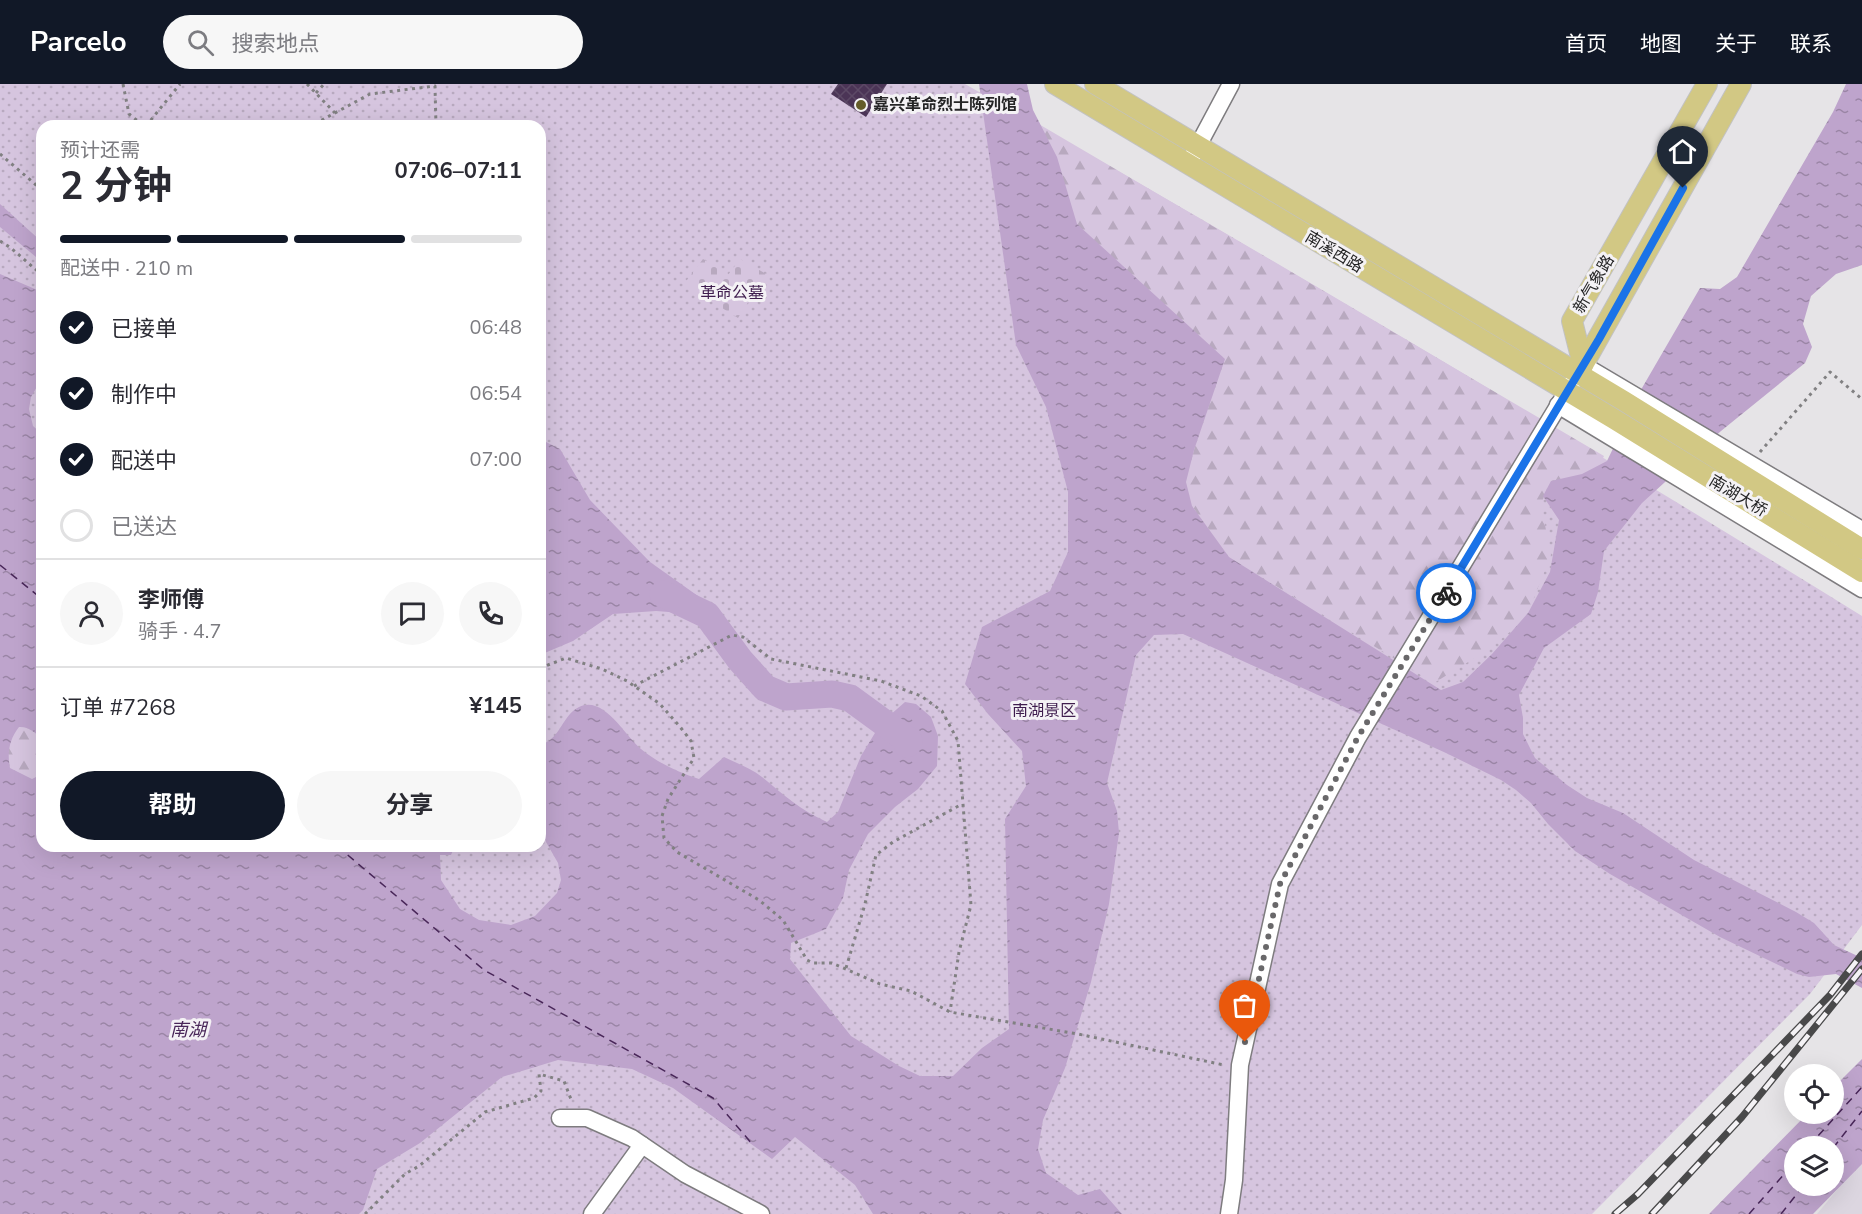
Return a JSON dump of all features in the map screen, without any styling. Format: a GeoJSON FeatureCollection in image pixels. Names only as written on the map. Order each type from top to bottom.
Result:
{"type":"FeatureCollection","features":[{"type":"Feature","properties":{"kind":"main road","name":"南溪西路"},"geometry":{"type":"LineString","coordinates":[[1095,84],[1627,396]]}},
{"type":"Feature","properties":{"kind":"main road","name":"新气象路"},"geometry":{"type":"LineString","coordinates":[[1580,369],[1572,321],[1707,84]]}},
{"type":"Feature","properties":{"kind":"main road","name":"新气象路"},"geometry":{"type":"LineString","coordinates":[[1580,369],[1741,84]]}},
{"type":"Feature","properties":{"kind":"main road","name":"南溪西路"},"geometry":{"type":"LineString","coordinates":[[1060,86],[1607,425]]}},
{"type":"Feature","properties":{"kind":"main road","name":"南湖大桥"},"geometry":{"type":"LineString","coordinates":[[1627,396],[1862,549]]}},
{"type":"Feature","properties":{"kind":"main road","name":"南湖大桥"},"geometry":{"type":"LineString","coordinates":[[1607,425],[1862,572]]}},
{"type":"Feature","properties":{"kind":"street"},"geometry":{"type":"LineString","coordinates":[[1188,164],[1231,84]]}},
{"type":"Feature","properties":{"kind":"street"},"geometry":{"type":"LineString","coordinates":[[1229,1214],[1234,1180],[1239,1069],[1280,884],[1358,737],[1580,369]]}},
{"type":"Feature","properties":{"kind":"street"},"geometry":{"type":"LineString","coordinates":[[1627,396],[1862,530]]}},
{"type":"Feature","properties":{"kind":"street"},"geometry":{"type":"LineString","coordinates":[[1607,425],[1687,484],[1862,589]]}},
{"type":"Feature","properties":{"kind":"street"},"geometry":{"type":"LineString","coordinates":[[560,1118],[587,1118],[632,1138],[685,1174],[761,1214]]}},
{"type":"Feature","properties":{"kind":"street"},"geometry":{"type":"LineString","coordinates":[[592,1214],[642,1145]]}},
{"type":"Feature","properties":{"kind":"path"},"geometry":{"type":"LineString","coordinates":[[123,84],[129,114],[137,120]]}},
{"type":"Feature","properties":{"kind":"path"},"geometry":{"type":"LineString","coordinates":[[150,120],[180,84]]}},
{"type":"Feature","properties":{"kind":"path"},"geometry":{"type":"LineString","coordinates":[[307,84],[335,113]]}},
{"type":"Feature","properties":{"kind":"path"},"geometry":{"type":"LineString","coordinates":[[316,93],[324,84]]}},
{"type":"Feature","properties":{"kind":"path"},"geometry":{"type":"LineString","coordinates":[[322,120],[370,94],[436,85],[436,120]]}},
{"type":"Feature","properties":{"kind":"path"},"geometry":{"type":"LineString","coordinates":[[0,154],[36,185]]}},
{"type":"Feature","properties":{"kind":"path"},"geometry":{"type":"LineString","coordinates":[[0,240],[36,270]]}},
{"type":"Feature","properties":{"kind":"path"},"geometry":{"type":"LineString","coordinates":[[1749,464],[1830,372],[1862,399]]}},
{"type":"Feature","properties":{"kind":"path"},"geometry":{"type":"LineString","coordinates":[[634,686],[732,635],[743,637],[771,659],[881,681],[921,696],[942,711],[958,741],[971,905],[959,952],[950,1012]]}},
{"type":"Feature","properties":{"kind":"path"},"geometry":{"type":"LineString","coordinates":[[546,666],[566,658],[602,669],[634,686],[660,704],[691,741],[694,758],[668,799],[662,816],[664,838],[677,852],[751,895],[783,920],[807,960],[813,963],[832,963],[880,984],[911,991],[950,1012],[1078,1034],[1239,1069]]}},
{"type":"Feature","properties":{"kind":"path"},"geometry":{"type":"LineString","coordinates":[[846,968],[865,904],[876,855],[893,842],[962,804]]}},
{"type":"Feature","properties":{"kind":"path"},"geometry":{"type":"LineString","coordinates":[[365,1214],[405,1174],[419,1166],[485,1112],[534,1098],[541,1091],[539,1074],[564,1081],[578,1118]]}},
{"type":"Feature","properties":{"kind":"shaded area"},"geometry":{"type":"Polygon","coordinates":[[[1862,1160],[1862,1214],[1817,1214],[1832,1196],[1844,1196],[1844,1182],[1862,1160]]]}},
{"type":"Feature","properties":{"kind":"green space","name":"南湖景区"},"geometry":{"type":"Polygon","coordinates":[[[0,84],[965,84],[1416,346],[1862,616],[1862,925],[1810,994],[1592,1214],[0,1214],[0,84]]]}},
{"type":"Feature","properties":{"kind":"green space"},"geometry":{"type":"Polygon","coordinates":[[[1037,123],[1604,456],[1594,477],[1548,485],[1541,505],[1551,555],[1525,620],[1486,651],[1434,683],[1229,557],[1192,506],[1186,482],[1194,450],[1225,359],[1068,224],[1037,123]]]}},
{"type":"Feature","properties":{"kind":"green space","name":"革命公墓"},"geometry":{"type":"Polygon","coordinates":[[[703,259],[728,275],[740,259],[766,274],[738,318],[684,284],[703,259]]]}},
{"type":"Feature","properties":{"kind":"green space"},"geometry":{"type":"Polygon","coordinates":[[[18,727],[36,734],[36,778],[32,780],[10,768],[9,757],[13,737],[18,727]]]}},
{"type":"Feature","properties":{"kind":"water","name":"南湖"},"geometry":{"type":"Polygon","coordinates":[[[979,84],[1027,84],[1033,110],[1057,157],[1077,224],[1225,359],[1194,450],[1186,482],[1192,506],[1229,557],[1441,690],[1463,682],[1492,654],[1528,613],[1550,572],[1559,520],[1543,496],[1551,481],[1582,474],[1607,461],[1642,388],[1700,288],[1720,289],[1737,277],[1833,112],[1846,84],[1862,84],[1862,265],[1836,274],[1811,296],[1803,324],[1812,347],[1805,363],[1721,431],[1642,503],[1604,551],[1598,592],[1591,614],[1544,648],[1519,695],[1523,734],[1535,758],[1567,785],[1587,798],[1623,813],[1694,860],[1814,923],[1834,945],[1862,958],[1862,988],[1836,974],[1809,977],[1797,974],[1720,937],[1610,874],[1575,851],[1531,803],[1501,780],[1183,634],[1154,635],[1136,655],[1107,783],[1117,811],[1119,833],[1109,904],[1091,982],[1065,1068],[1043,1120],[1038,1149],[1046,1173],[1078,1195],[1100,1189],[1122,1214],[873,1214],[855,1185],[795,1137],[772,1159],[673,1088],[632,1069],[558,1060],[502,1077],[420,1143],[377,1169],[363,1210],[359,1214],[0,1214],[0,274],[36,289],[36,388],[31,397],[29,409],[33,426],[36,429],[36,734],[19,727],[11,742],[9,757],[10,768],[32,779],[36,777],[36,852],[452,852],[451,855],[440,855],[441,880],[460,909],[479,920],[511,925],[535,916],[557,893],[561,880],[558,863],[546,842],[546,742],[553,738],[569,715],[579,707],[588,705],[605,712],[641,749],[654,759],[676,770],[699,779],[724,757],[758,774],[800,807],[827,822],[838,812],[861,756],[881,723],[905,702],[916,704],[931,717],[938,736],[937,766],[918,789],[895,807],[868,834],[849,870],[843,898],[826,929],[791,943],[790,959],[851,1036],[899,1066],[920,1076],[953,1076],[982,1048],[1009,1029],[1005,819],[1026,786],[1022,751],[988,714],[965,684],[982,627],[1050,591],[1068,552],[1068,492],[1046,407],[1016,345],[979,84]]]}},
{"type":"Feature","properties":{"kind":"water"},"geometry":{"type":"Polygon","coordinates":[[[0,204],[36,237],[36,257],[0,227],[0,204]]]}},
{"type":"Feature","properties":{"kind":"water"},"geometry":{"type":"Polygon","coordinates":[[[546,442],[560,449],[590,500],[650,562],[698,596],[694,614],[656,611],[613,614],[573,641],[546,652],[546,442]]]}},
{"type":"Feature","properties":{"kind":"water"},"geometry":{"type":"Polygon","coordinates":[[[1862,1059],[1862,1164],[1844,1182],[1844,1136],[1785,1136],[1797,1124],[1844,1124],[1844,1077],[1862,1059]]]}},
{"type":"Feature","properties":{"kind":"water"},"geometry":{"type":"Polygon","coordinates":[[[1784,1137],[1784,1196],[1831,1196],[1813,1214],[1709,1214],[1784,1137]]]}},
{"type":"Feature","properties":{"kind":"building","name":"嘉兴革命烈士陈列馆"},"geometry":{"type":"Polygon","coordinates":[[[838,84],[887,84],[866,117],[831,94],[838,84]]]}},
{"type":"Feature","properties":{"kind":"waterway"},"geometry":{"type":"LineString","coordinates":[[663,594],[707,615],[740,660],[765,688],[786,697],[832,694],[850,698],[909,741],[907,744]]}},
{"type":"Feature","properties":{"kind":"ferry route"},"geometry":{"type":"LineString","coordinates":[[0,565],[36,594]]}},
{"type":"Feature","properties":{"kind":"ferry route"},"geometry":{"type":"LineString","coordinates":[[344,852],[484,970],[713,1098],[753,1145]]}},
{"type":"Feature","properties":{"kind":"ferry route"},"geometry":{"type":"LineString","coordinates":[[1818,1136],[1862,1087]]}},
{"type":"Feature","properties":{"kind":"ferry route"},"geometry":{"type":"LineString","coordinates":[[1842,1136],[1862,1111]]}},
{"type":"Feature","properties":{"kind":"ferry route"},"geometry":{"type":"LineString","coordinates":[[1749,1214],[1784,1174]]}},
{"type":"Feature","properties":{"kind":"ferry route"},"geometry":{"type":"LineString","coordinates":[[1781,1214],[1795,1196]]}},
{"type":"Feature","properties":{"kind":"railway"},"geometry":{"type":"LineString","coordinates":[[1615,1214],[1638,1194],[1830,995],[1862,954]]}},
{"type":"Feature","properties":{"kind":"railway"},"geometry":{"type":"LineString","coordinates":[[1652,1214],[1742,1117],[1862,969]]}},
{"type":"Feature","properties":{"kind":"way so far"},"geometry":{"type":"LineString","coordinates":[[1245,1042],[1280,884],[1358,737],[1446,593]]}},
{"type":"Feature","properties":{"kind":"place","name":"嘉兴革命烈士陈列馆"},"geometry":{"type":"Point","coordinates":[861,105]}},
{"type":"Feature","properties":{"kind":"route"},"geometry":{"type":"LineString","coordinates":[[1446,593],[1599,339],[1683,188]]}}]}
